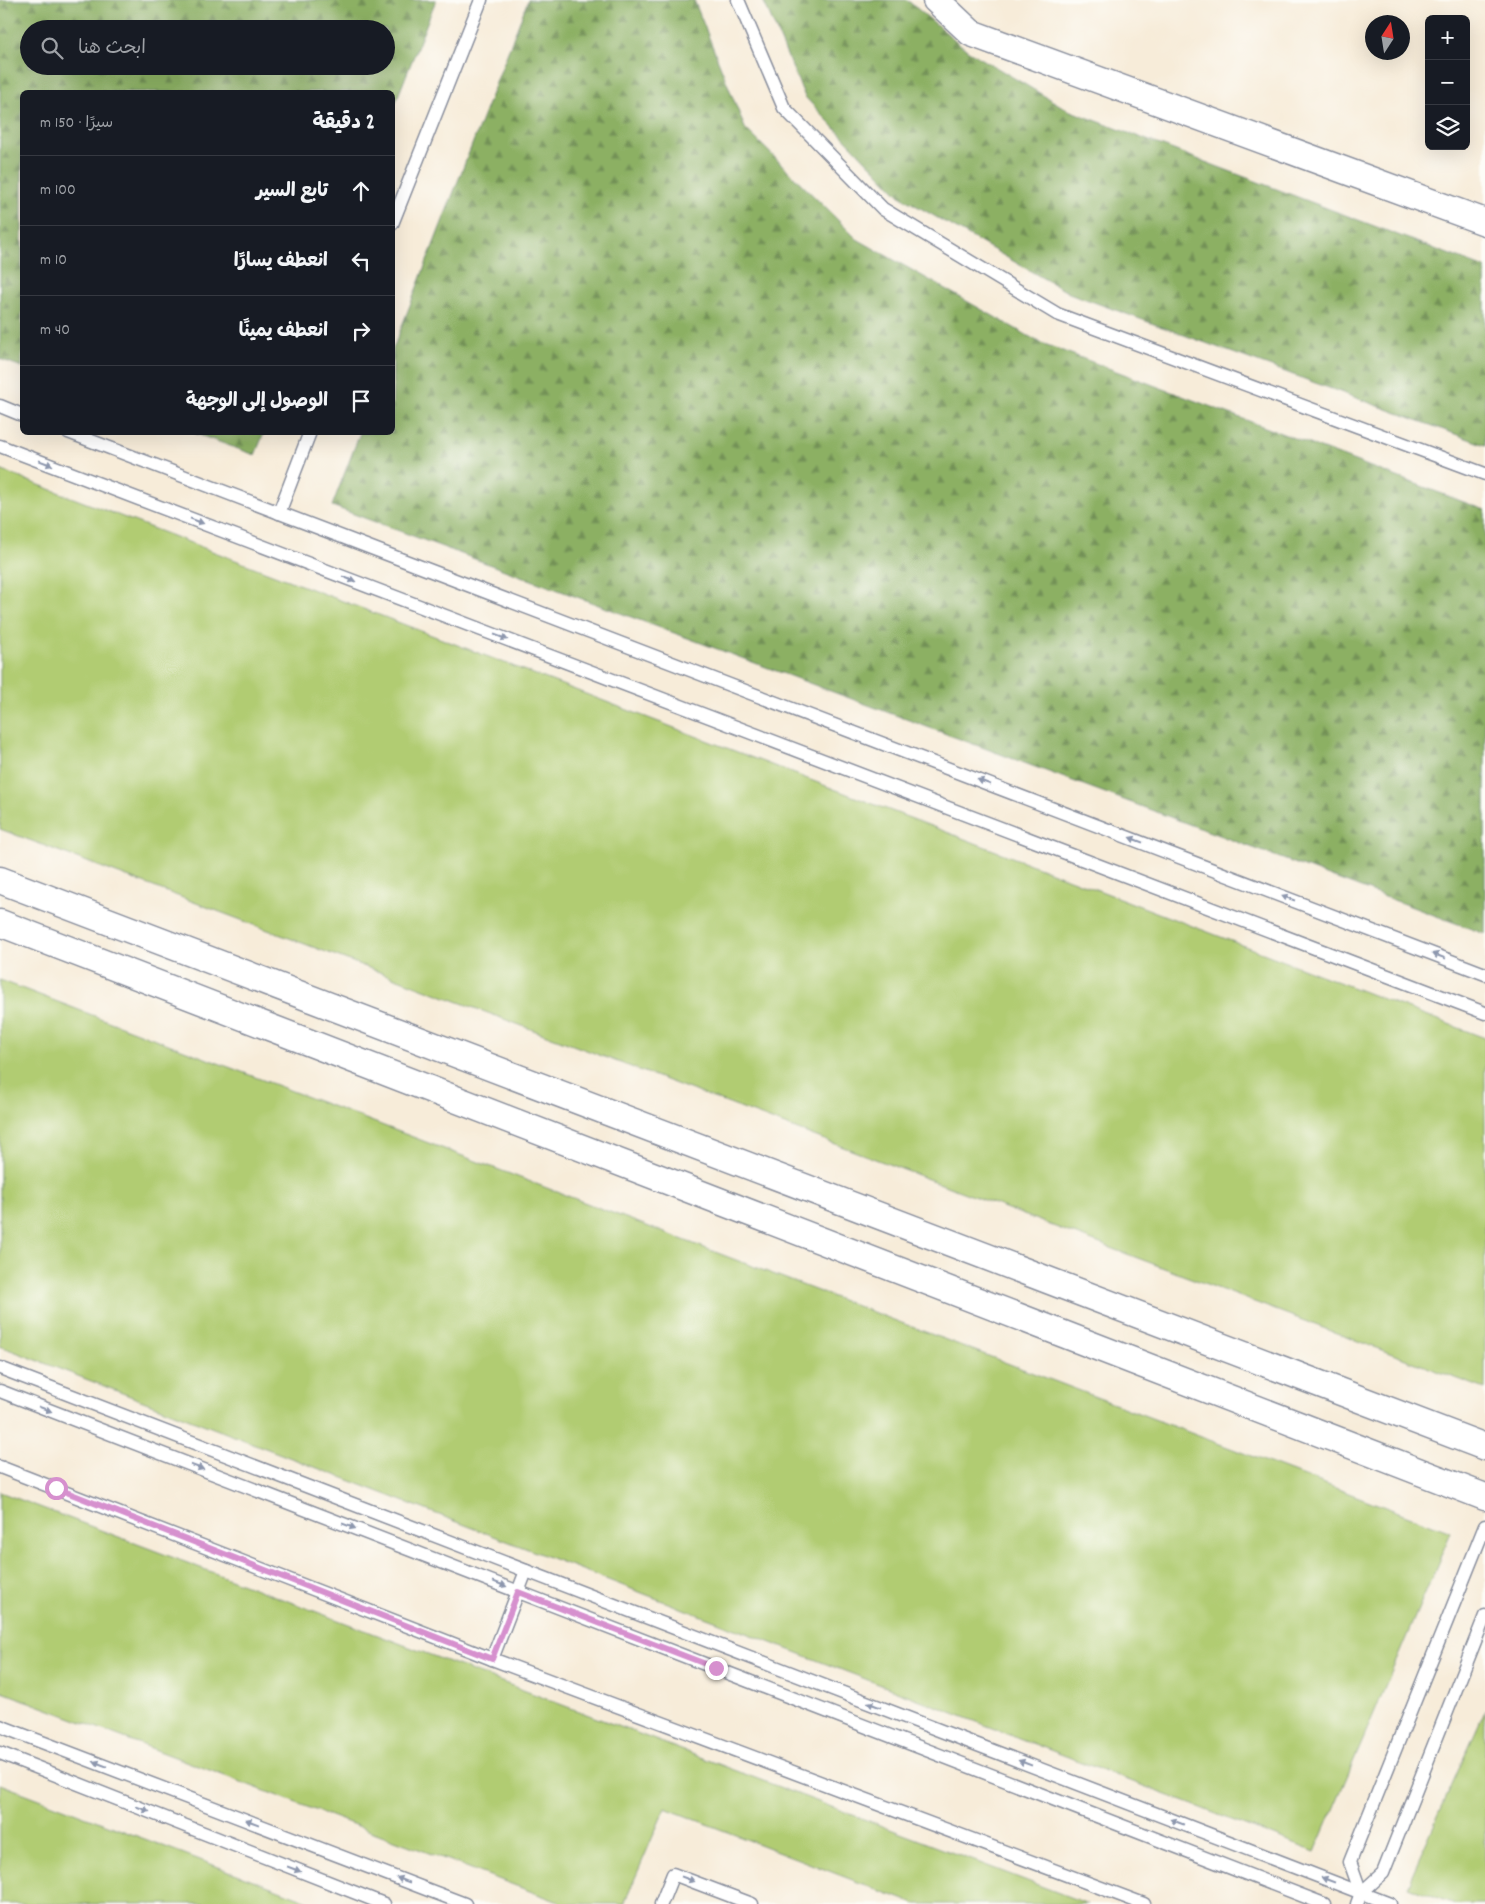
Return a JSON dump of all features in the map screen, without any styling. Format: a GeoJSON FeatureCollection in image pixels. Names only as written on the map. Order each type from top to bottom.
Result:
{"type":"FeatureCollection","features":[{"type":"Feature","properties":{"kind":"street"},"geometry":{"type":"LineString","coordinates":[[936,0],[971,33],[1485,222]]}},
{"type":"Feature","properties":{"kind":"street"},"geometry":{"type":"LineString","coordinates":[[0,880],[1485,1447]]}},
{"type":"Feature","properties":{"kind":"street"},"geometry":{"type":"LineString","coordinates":[[0,923],[1485,1497]]}},
{"type":"Feature","properties":{"kind":"lane"},"geometry":{"type":"LineString","coordinates":[[395,216],[481,0]]}},
{"type":"Feature","properties":{"kind":"lane"},"geometry":{"type":"LineString","coordinates":[[738,0],[784,108],[883,209],[1058,314],[1485,474]]}},
{"type":"Feature","properties":{"kind":"lane"},"geometry":{"type":"LineString","coordinates":[[0,406],[20,414]]}},
{"type":"Feature","properties":{"kind":"lane"},"geometry":{"type":"LineString","coordinates":[[76,435],[1485,974]]}},
{"type":"Feature","properties":{"kind":"lane"},"geometry":{"type":"LineString","coordinates":[[278,513],[309,435]]}},
{"type":"Feature","properties":{"kind":"lane"},"geometry":{"type":"LineString","coordinates":[[0,446],[1485,1013]]}},
{"type":"Feature","properties":{"kind":"lane"},"geometry":{"type":"LineString","coordinates":[[0,1368],[526,1571],[1359,1899],[1390,1904]]}},
{"type":"Feature","properties":{"kind":"lane"},"geometry":{"type":"LineString","coordinates":[[0,1391],[1324,1904]]}},
{"type":"Feature","properties":{"kind":"lane"},"geometry":{"type":"LineString","coordinates":[[0,1467],[492,1659],[1144,1904]]}},
{"type":"Feature","properties":{"kind":"lane"},"geometry":{"type":"LineString","coordinates":[[1359,1899],[1350,1862],[1485,1526]]}},
{"type":"Feature","properties":{"kind":"lane"},"geometry":{"type":"LineString","coordinates":[[492,1659],[526,1571]]}},
{"type":"Feature","properties":{"kind":"lane"},"geometry":{"type":"LineString","coordinates":[[1359,1899],[1383,1873],[1485,1616]]}},
{"type":"Feature","properties":{"kind":"lane"},"geometry":{"type":"LineString","coordinates":[[0,1726],[465,1904]]}},
{"type":"Feature","properties":{"kind":"lane"},"geometry":{"type":"LineString","coordinates":[[0,1753],[384,1904]]}},
{"type":"Feature","properties":{"kind":"lane"},"geometry":{"type":"LineString","coordinates":[[661,1904],[673,1874],[752,1904]]}},
{"type":"Feature","properties":{"kind":"green space"},"geometry":{"type":"Polygon","coordinates":[[[0,0],[436,0],[395,104],[395,90],[20,90],[20,366],[0,359],[0,0]]]}},
{"type":"Feature","properties":{"kind":"green space"},"geometry":{"type":"Polygon","coordinates":[[[528,0],[694,0],[745,128],[857,239],[1039,342],[1485,510],[1485,934],[332,506],[359,435],[395,435],[395,344],[528,0]]]}},
{"type":"Feature","properties":{"kind":"green space"},"geometry":{"type":"Polygon","coordinates":[[[763,0],[907,0],[967,50],[1068,110],[1485,268],[1485,445],[1069,293],[901,197],[805,97],[763,0]]]}},
{"type":"Feature","properties":{"kind":"green space"},"geometry":{"type":"Polygon","coordinates":[[[200,435],[263,435],[255,455],[200,435]]]}},
{"type":"Feature","properties":{"kind":"green space"},"geometry":{"type":"Polygon","coordinates":[[[0,470],[1485,1038],[1485,1389],[0,829],[0,470]]]}},
{"type":"Feature","properties":{"kind":"green space"},"geometry":{"type":"Polygon","coordinates":[[[0,980],[1451,1532],[1315,1852],[0,1346],[0,980]]]}},
{"type":"Feature","properties":{"kind":"green space"},"geometry":{"type":"Polygon","coordinates":[[[0,1492],[1088,1904],[915,1904],[665,1808],[624,1904],[564,1904],[0,1691],[0,1492]]]}},
{"type":"Feature","properties":{"kind":"green space"},"geometry":{"type":"Polygon","coordinates":[[[1485,1710],[1485,1904],[1455,1904],[1407,1886],[1485,1710]]]}},
{"type":"Feature","properties":{"kind":"green space"},"geometry":{"type":"Polygon","coordinates":[[[0,1784],[316,1904],[0,1904],[0,1784]]]}},
{"type":"Feature","properties":{"kind":"route"},"geometry":{"type":"LineString","coordinates":[[56,1488],[492,1659],[518,1592],[716,1668]]}}]}
